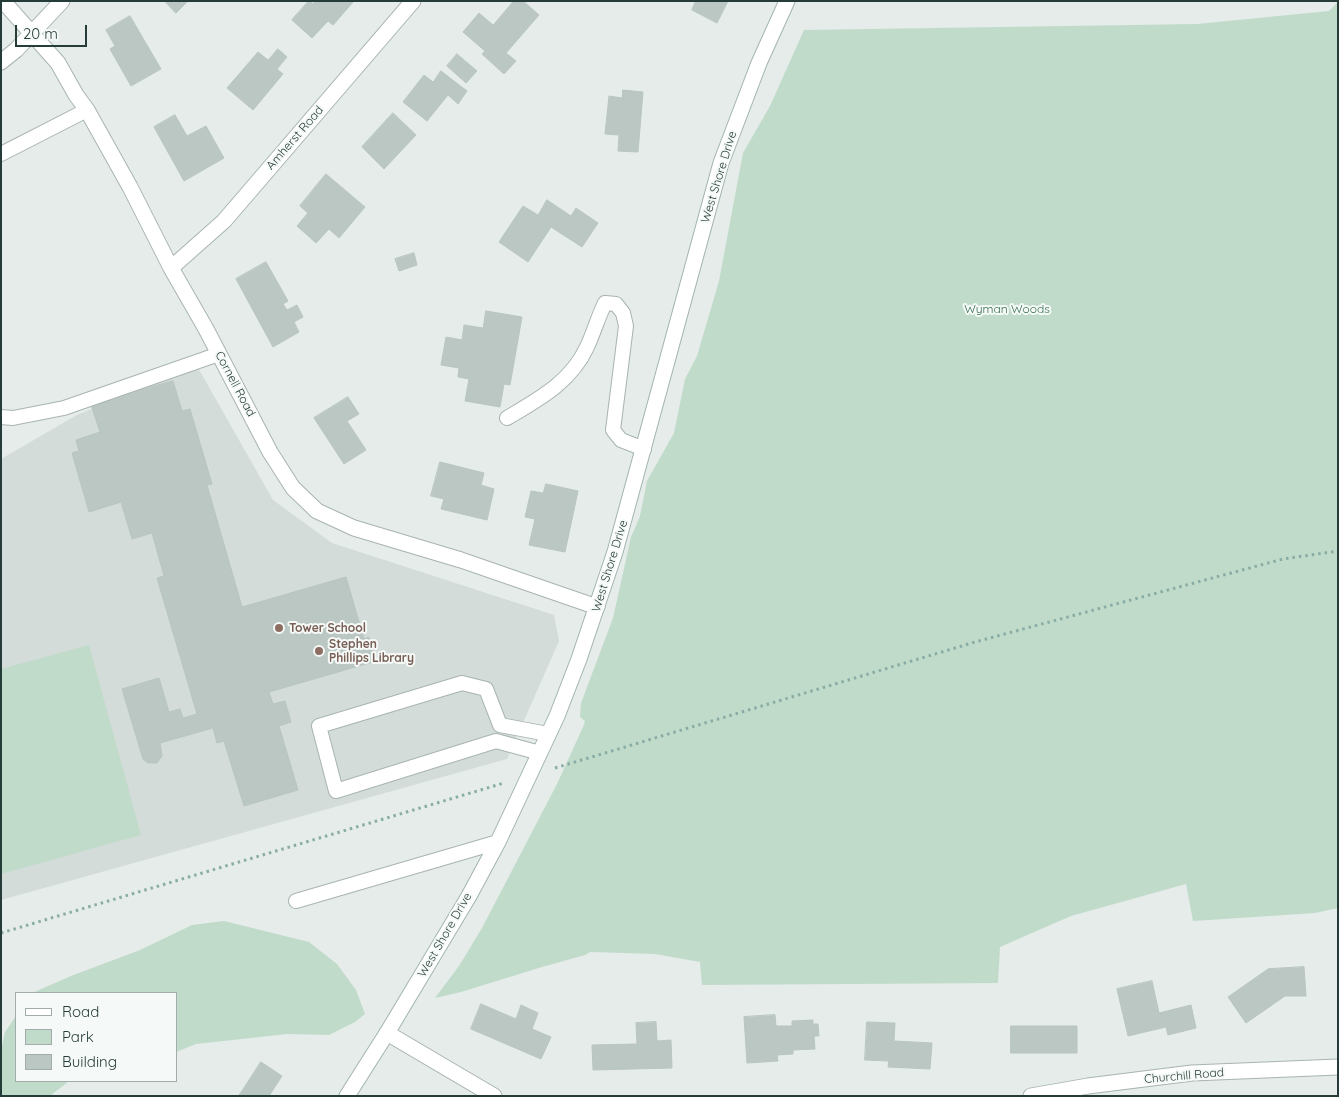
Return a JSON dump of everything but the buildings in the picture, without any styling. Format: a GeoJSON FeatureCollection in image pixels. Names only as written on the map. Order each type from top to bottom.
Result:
{"type":"FeatureCollection","features":[{"type":"Feature","properties":{"kind":"street","name":"Cornell Road"},"geometry":{"type":"LineString","coordinates":[[3,1],[58,63],[87,110],[130,187],[171,268],[219,354],[270,452],[293,488],[317,511],[354,528],[461,560],[597,607]]}},
{"type":"Feature","properties":{"kind":"street"},"geometry":{"type":"LineString","coordinates":[[1,62],[16,50],[62,1]]}},
{"type":"Feature","properties":{"kind":"street","name":"Amherst Road"},"geometry":{"type":"LineString","coordinates":[[171,268],[224,221],[413,1]]}},
{"type":"Feature","properties":{"kind":"street","name":"West Shore Drive"},"geometry":{"type":"LineString","coordinates":[[346,1096],[436,952],[498,842],[540,753],[579,659],[615,552],[722,163],[759,63],[787,1]]}},
{"type":"Feature","properties":{"kind":"street"},"geometry":{"type":"LineString","coordinates":[[387,1033],[494,1096]]}},
{"type":"Feature","properties":{"kind":"street","name":"Churchill Road"},"geometry":{"type":"LineString","coordinates":[[1031,1096],[1088,1086],[1192,1074],[1338,1067]]}},
{"type":"Feature","properties":{"kind":"lane"},"geometry":{"type":"LineString","coordinates":[[1,154],[87,110]]}},
{"type":"Feature","properties":{"kind":"lane"},"geometry":{"type":"LineString","coordinates":[[507,418],[547,394],[570,375],[587,347],[597,320],[606,303],[616,304],[623,312],[626,326],[613,430],[621,440],[644,449]]}},
{"type":"Feature","properties":{"kind":"lane"},"geometry":{"type":"LineString","coordinates":[[1,417],[13,418],[64,408],[219,354]]}},
{"type":"Feature","properties":{"kind":"lane"},"geometry":{"type":"LineString","coordinates":[[540,753],[496,741],[336,791],[319,726],[462,683],[486,689],[500,725],[548,734]]}},
{"type":"Feature","properties":{"kind":"lane"},"geometry":{"type":"LineString","coordinates":[[296,901],[498,842]]}},
{"type":"Feature","properties":{"kind":"path"},"geometry":{"type":"LineString","coordinates":[[1,932],[975,642],[1283,559],[1338,551]]}},
{"type":"Feature","properties":{"kind":"shaded area","name":"Tower School"},"geometry":{"type":"Polygon","coordinates":[[[197,366],[273,500],[332,543],[554,615],[559,641],[507,759],[1,900],[1,459],[77,415],[197,366]]]}},
{"type":"Feature","properties":{"kind":"green space","name":"Wyman Woods"},"geometry":{"type":"Polygon","coordinates":[[[1338,2],[1338,908],[1315,913],[1193,921],[1186,884],[1071,916],[1000,947],[998,983],[702,985],[700,962],[655,954],[590,952],[461,992],[435,998],[459,966],[482,928],[557,784],[583,727],[585,721],[580,717],[581,703],[613,618],[631,537],[640,516],[647,481],[674,433],[685,379],[697,356],[719,281],[743,153],[770,106],[804,30],[1197,24],[1329,11],[1338,2]]]}},
{"type":"Feature","properties":{"kind":"green space"},"geometry":{"type":"Polygon","coordinates":[[[89,645],[141,835],[1,874],[1,669],[89,645]]]}},
{"type":"Feature","properties":{"kind":"green space"},"geometry":{"type":"Polygon","coordinates":[[[224,921],[309,942],[337,964],[356,990],[365,1014],[355,1022],[329,1035],[287,1034],[196,1044],[178,1051],[178,992],[34,992],[140,950],[192,925],[224,921]]]}},
{"type":"Feature","properties":{"kind":"green space"},"geometry":{"type":"Polygon","coordinates":[[[15,1017],[15,1082],[68,1082],[50,1096],[1,1096],[1,1051],[5,1032],[15,1017]]]}},
{"type":"Feature","properties":{"kind":"place","name":"Tower School"},"geometry":{"type":"Point","coordinates":[279,628]}},
{"type":"Feature","properties":{"kind":"place","name":"Stephen Phillips Library"},"geometry":{"type":"Point","coordinates":[319,651]}}]}
